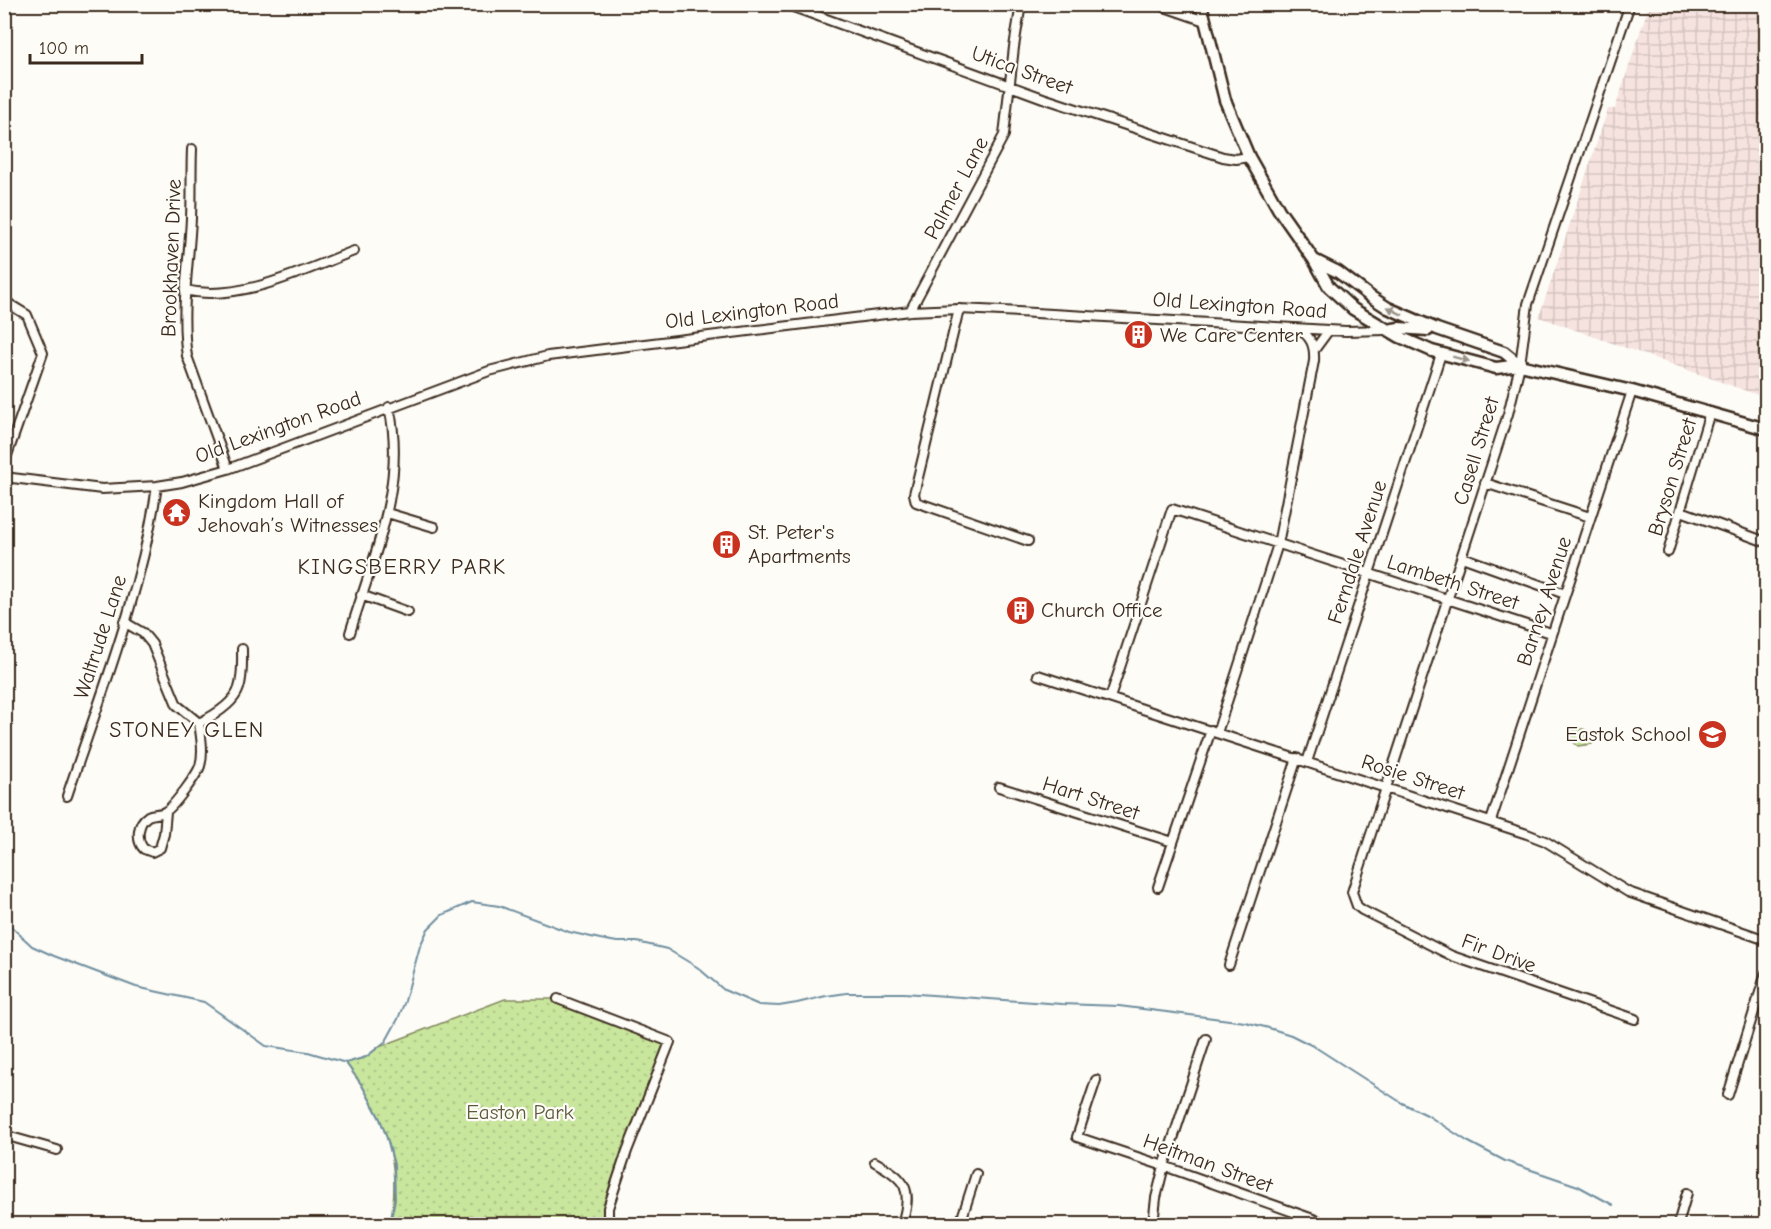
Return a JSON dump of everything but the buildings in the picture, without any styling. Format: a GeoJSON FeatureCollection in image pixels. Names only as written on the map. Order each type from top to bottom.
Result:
{"type":"FeatureCollection","features":[{"type":"Feature","properties":{"kind":"main road"},"geometry":{"type":"LineString","coordinates":[[1201,4],[1225,100],[1249,157],[1279,210],[1314,260],[1329,287],[1365,317],[1388,330],[1421,328],[1449,333]]}},
{"type":"Feature","properties":{"kind":"main road"},"geometry":{"type":"LineString","coordinates":[[1314,260],[1338,272],[1388,308],[1449,333]]}},
{"type":"Feature","properties":{"kind":"main road","name":"Old Lexington Road"},"geometry":{"type":"LineString","coordinates":[[1388,330],[1442,354],[1496,368],[1520,365],[1710,412],[1767,429]]}},
{"type":"Feature","properties":{"kind":"main road","name":"Old Lexington Road"},"geometry":{"type":"LineString","coordinates":[[1449,333],[1504,352],[1520,365]]}},
{"type":"Feature","properties":{"kind":"street","name":"Utica Street"},"geometry":{"type":"LineString","coordinates":[[784,4],[1010,86],[1223,157],[1236,159],[1249,157]]}},
{"type":"Feature","properties":{"kind":"street","name":"Palmer Lane"},"geometry":{"type":"LineString","coordinates":[[910,311],[1004,135],[1022,4]]}},
{"type":"Feature","properties":{"kind":"street"},"geometry":{"type":"LineString","coordinates":[[1156,4],[1205,21]]}},
{"type":"Feature","properties":{"kind":"street","name":"Casell Street"},"geometry":{"type":"LineString","coordinates":[[1357,906],[1352,892],[1508,414],[1520,365],[1528,304],[1630,4]]}},
{"type":"Feature","properties":{"kind":"street","name":"Brookhaven Drive"},"geometry":{"type":"LineString","coordinates":[[192,149],[191,218],[184,337],[187,357],[228,469]]}},
{"type":"Feature","properties":{"kind":"street"},"geometry":{"type":"LineString","coordinates":[[185,290],[205,294],[251,287],[292,275],[354,251]]}},
{"type":"Feature","properties":{"kind":"street"},"geometry":{"type":"LineString","coordinates":[[4,301],[27,315],[43,353],[4,464]]}},
{"type":"Feature","properties":{"kind":"street"},"geometry":{"type":"LineString","coordinates":[[959,309],[914,494],[916,502],[1028,541]]}},
{"type":"Feature","properties":{"kind":"street","name":"Old Lexington Road"},"geometry":{"type":"LineString","coordinates":[[4,477],[102,489],[157,486],[182,482],[228,469],[489,371],[548,356],[910,311],[959,309],[1329,330],[1388,330]]}},
{"type":"Feature","properties":{"kind":"street"},"geometry":{"type":"LineString","coordinates":[[1294,327],[1303,332],[1315,349]]}},
{"type":"Feature","properties":{"kind":"street"},"geometry":{"type":"LineString","coordinates":[[1158,887],[1278,544],[1315,349],[1329,330]]}},
{"type":"Feature","properties":{"kind":"street","name":"Ferndale Avenue"},"geometry":{"type":"LineString","coordinates":[[1307,762],[1442,354]]}},
{"type":"Feature","properties":{"kind":"street","name":"Barney Avenue"},"geometry":{"type":"LineString","coordinates":[[1491,821],[1632,392]]}},
{"type":"Feature","properties":{"kind":"street"},"geometry":{"type":"LineString","coordinates":[[350,633],[387,513],[395,455],[395,429],[389,407]]}},
{"type":"Feature","properties":{"kind":"street","name":"Bryson Street"},"geometry":{"type":"LineString","coordinates":[[1668,552],[1710,412]]}},
{"type":"Feature","properties":{"kind":"street"},"geometry":{"type":"LineString","coordinates":[[1485,483],[1590,517]]}},
{"type":"Feature","properties":{"kind":"street","name":"Waltrude Lane"},"geometry":{"type":"LineString","coordinates":[[67,796],[124,622],[151,530],[157,486]]}},
{"type":"Feature","properties":{"kind":"street","name":"Lambeth Street"},"geometry":{"type":"LineString","coordinates":[[1110,698],[1172,509],[1551,633]]}},
{"type":"Feature","properties":{"kind":"street"},"geometry":{"type":"LineString","coordinates":[[1681,511],[1767,542]]}},
{"type":"Feature","properties":{"kind":"street"},"geometry":{"type":"LineString","coordinates":[[387,513],[434,527]]}},
{"type":"Feature","properties":{"kind":"street"},"geometry":{"type":"LineString","coordinates":[[1462,557],[1565,594]]}},
{"type":"Feature","properties":{"kind":"street"},"geometry":{"type":"LineString","coordinates":[[361,595],[408,612]]}},
{"type":"Feature","properties":{"kind":"street"},"geometry":{"type":"LineString","coordinates":[[124,622],[143,633],[152,644],[177,705],[199,723],[200,765],[192,781],[166,812],[148,817],[143,822],[138,840],[144,849],[152,852],[160,848],[166,812]]}},
{"type":"Feature","properties":{"kind":"street"},"geometry":{"type":"LineString","coordinates":[[199,723],[230,702],[236,694],[241,678],[242,649]]}},
{"type":"Feature","properties":{"kind":"street","name":"Rosie Street"},"geometry":{"type":"LineString","coordinates":[[1038,675],[1491,821],[1545,841],[1628,892],[1767,940]]}},
{"type":"Feature","properties":{"kind":"street"},"geometry":{"type":"LineString","coordinates":[[1229,965],[1297,758]]}},
{"type":"Feature","properties":{"kind":"street","name":"Hart Street"},"geometry":{"type":"LineString","coordinates":[[999,787],[1173,842]]}},
{"type":"Feature","properties":{"kind":"street","name":"Fir Drive"},"geometry":{"type":"LineString","coordinates":[[1357,906],[1452,956],[1635,1019]]}},
{"type":"Feature","properties":{"kind":"street"},"geometry":{"type":"LineString","coordinates":[[1728,1095],[1767,973]]}},
{"type":"Feature","properties":{"kind":"street"},"geometry":{"type":"LineString","coordinates":[[558,999],[670,1041],[627,1151],[608,1208],[608,1224]]}},
{"type":"Feature","properties":{"kind":"street"},"geometry":{"type":"LineString","coordinates":[[1154,1224],[1156,1198],[1164,1166],[1206,1039]]}},
{"type":"Feature","properties":{"kind":"street","name":"Heitman Street"},"geometry":{"type":"LineString","coordinates":[[1096,1080],[1077,1137],[1327,1224]]}},
{"type":"Feature","properties":{"kind":"street"},"geometry":{"type":"LineString","coordinates":[[4,1135],[57,1150]]}},
{"type":"Feature","properties":{"kind":"street"},"geometry":{"type":"LineString","coordinates":[[875,1162],[892,1172],[906,1187],[907,1208],[902,1224]]}},
{"type":"Feature","properties":{"kind":"street"},"geometry":{"type":"LineString","coordinates":[[960,1224],[976,1174]]}},
{"type":"Feature","properties":{"kind":"street"},"geometry":{"type":"LineString","coordinates":[[1678,1224],[1687,1193]]}},
{"type":"Feature","properties":{"kind":"shaded area"},"geometry":{"type":"Polygon","coordinates":[[[1649,5],[1766,5],[1766,398],[1539,317],[1608,109],[1615,109],[1649,5]]]}},
{"type":"Feature","properties":{"kind":"green space"},"geometry":{"type":"Polygon","coordinates":[[[1583,729],[1596,735],[1592,744],[1578,746],[1570,739],[1574,730],[1583,729]]]}},
{"type":"Feature","properties":{"kind":"green space","name":"Easton Park"},"geometry":{"type":"Polygon","coordinates":[[[505,999],[558,999],[670,1042],[627,1151],[608,1224],[390,1224],[394,1187],[391,1152],[372,1102],[346,1063],[366,1057],[379,1047],[505,999]]]}},
{"type":"Feature","properties":{"kind":"waterway"},"geometry":{"type":"LineString","coordinates":[[4,7],[11,4]]}},
{"type":"Feature","properties":{"kind":"waterway"},"geometry":{"type":"LineString","coordinates":[[346,1063],[366,1057],[386,1041],[405,1001],[420,946],[428,929],[442,915],[472,902],[499,906],[569,932],[667,949],[697,967],[724,990],[759,1005],[779,1006],[847,993],[904,993],[1119,1006],[1245,1022],[1269,1028],[1291,1035],[1315,1047],[1402,1103],[1427,1115],[1467,1141],[1505,1161],[1578,1186],[1613,1205]]}},
{"type":"Feature","properties":{"kind":"waterway"},"geometry":{"type":"LineString","coordinates":[[4,920],[32,946],[54,956],[136,987],[204,1002],[266,1046],[308,1052],[346,1063],[362,1085],[380,1119],[388,1141],[394,1165],[395,1199],[390,1224]]}},
{"type":"Feature","properties":{"kind":"place","name":"We Care Center"},"geometry":{"type":"Point","coordinates":[1139,335]}},
{"type":"Feature","properties":{"kind":"place","name":"Kingdom Hall of Jehovah’s Witnesses"},"geometry":{"type":"Point","coordinates":[177,513]}},
{"type":"Feature","properties":{"kind":"place","name":"St. Peter's Apartments"},"geometry":{"type":"Point","coordinates":[727,544]}},
{"type":"Feature","properties":{"kind":"place","name":"Church Office"},"geometry":{"type":"Point","coordinates":[1020,610]}},
{"type":"Feature","properties":{"kind":"place","name":"Eastok School"},"geometry":{"type":"Point","coordinates":[1712,734]}},
{"type":"Feature","properties":{"kind":"district","name":"KINGSBERRY PARK"},"geometry":{"type":"Point","coordinates":[402,567]}},
{"type":"Feature","properties":{"kind":"district","name":"STONEY GLEN"},"geometry":{"type":"Point","coordinates":[187,730]}}]}
